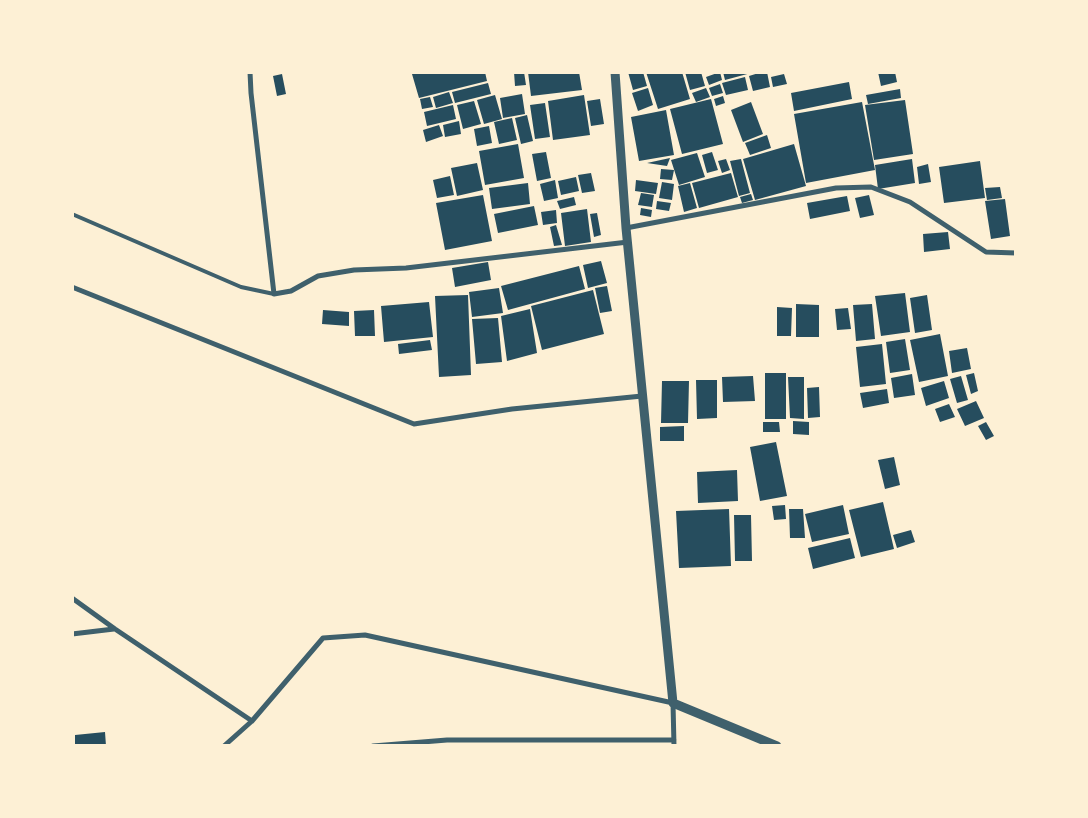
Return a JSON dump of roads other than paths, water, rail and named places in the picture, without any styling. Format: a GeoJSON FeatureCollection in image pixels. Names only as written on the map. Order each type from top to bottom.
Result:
{"type":"FeatureCollection","features":[{"type":"Feature","properties":{"kind":"street"},"geometry":{"type":"LineString","coordinates":[[250,72],[274,294],[291,291],[318,276],[354,270],[406,268],[628,242]]}},
{"type":"Feature","properties":{"kind":"street"},"geometry":{"type":"LineString","coordinates":[[373,746],[446,740],[674,743],[673,704],[626,228],[615,72]]}},
{"type":"Feature","properties":{"kind":"street"},"geometry":{"type":"LineString","coordinates":[[626,228],[836,188],[870,187],[910,202],[986,252],[1016,253]]}},
{"type":"Feature","properties":{"kind":"street"},"geometry":{"type":"LineString","coordinates":[[72,287],[414,424],[512,409],[642,396]]}},
{"type":"Feature","properties":{"kind":"street"},"geometry":{"type":"LineString","coordinates":[[72,598],[115,629],[252,720]]}},
{"type":"Feature","properties":{"kind":"street"},"geometry":{"type":"LineString","coordinates":[[72,634],[115,629]]}},
{"type":"Feature","properties":{"kind":"street"},"geometry":{"type":"LineString","coordinates":[[224,746],[252,720],[322,638],[365,635],[673,704],[777,746]]}},
{"type":"Feature","properties":{"kind":"lane"},"geometry":{"type":"LineString","coordinates":[[72,214],[241,288],[274,294]]}}]}
